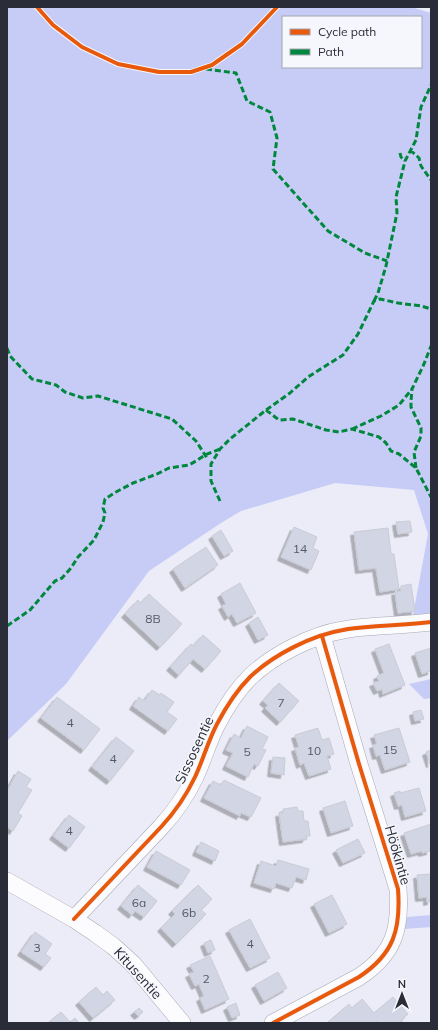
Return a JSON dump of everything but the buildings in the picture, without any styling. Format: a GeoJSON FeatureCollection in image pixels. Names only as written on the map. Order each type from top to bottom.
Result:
{"type":"FeatureCollection","features":[{"type":"Feature","properties":{"kind":"street","name":"Sissosentie"},"geometry":{"type":"LineString","coordinates":[[74,919],[161,827],[184,798],[195,777],[217,724],[230,702],[247,681],[261,669],[282,653],[300,644],[343,630],[431,622]]}},
{"type":"Feature","properties":{"kind":"street","name":"Höökintie"},"geometry":{"type":"LineString","coordinates":[[273,1023],[359,977],[369,970],[378,962],[390,945],[398,921],[398,889],[359,764],[322,636]]}},
{"type":"Feature","properties":{"kind":"street","name":"Kitusentie"},"geometry":{"type":"LineString","coordinates":[[7,881],[96,932],[133,964],[182,1023]]}},
{"type":"Feature","properties":{"kind":"shaded area"},"geometry":{"type":"Polygon","coordinates":[[[7,7],[411,7],[431,13],[431,614],[413,615],[428,534],[414,490],[335,483],[241,511],[149,571],[66,684],[7,741],[7,7]]]}},
{"type":"Feature","properties":{"kind":"shaded area"},"geometry":{"type":"Polygon","coordinates":[[[431,679],[431,698],[424,699],[409,684],[431,679]]]}},
{"type":"Feature","properties":{"kind":"shaded area"},"geometry":{"type":"Polygon","coordinates":[[[431,915],[431,927],[404,929],[407,917],[431,915]]]}},
{"type":"Feature","properties":{"kind":"marked path"},"geometry":{"type":"LineString","coordinates":[[206,69],[236,73],[247,101],[270,112],[277,138],[273,169],[328,231],[365,253],[387,261]]}},
{"type":"Feature","properties":{"kind":"marked path"},"geometry":{"type":"LineString","coordinates":[[374,301],[386,266],[397,213],[396,197],[405,161],[416,140],[421,107],[431,85]]}},
{"type":"Feature","properties":{"kind":"marked path"},"geometry":{"type":"LineString","coordinates":[[410,150],[419,158],[421,166],[431,180]]}},
{"type":"Feature","properties":{"kind":"marked path"},"geometry":{"type":"LineString","coordinates":[[400,153],[401,157],[405,161]]}},
{"type":"Feature","properties":{"kind":"marked path"},"geometry":{"type":"LineString","coordinates":[[220,501],[211,481],[211,464],[220,449],[230,439],[290,393],[308,377],[343,355],[358,334],[374,301],[380,299],[431,309]]}},
{"type":"Feature","properties":{"kind":"marked path"},"geometry":{"type":"LineString","coordinates":[[416,468],[414,452],[421,436],[421,428],[411,407],[412,389],[431,346]]}},
{"type":"Feature","properties":{"kind":"marked path"},"geometry":{"type":"LineString","coordinates":[[7,348],[10,356],[32,379],[56,385],[65,392],[83,398],[98,396],[172,419],[196,441],[207,458]]}},
{"type":"Feature","properties":{"kind":"marked path"},"geometry":{"type":"LineString","coordinates":[[352,429],[381,416],[399,405],[412,389]]}},
{"type":"Feature","properties":{"kind":"marked path"},"geometry":{"type":"LineString","coordinates":[[266,410],[279,420],[293,419],[326,430],[339,432],[352,429],[379,437],[386,443],[391,451],[399,454],[416,468],[431,497]]}},
{"type":"Feature","properties":{"kind":"marked path"},"geometry":{"type":"LineString","coordinates":[[7,626],[30,610],[55,581],[62,578],[78,557],[94,540],[103,522],[105,513],[103,508],[105,499],[133,483],[169,468],[189,465],[205,455],[220,449]]}},
{"type":"Feature","properties":{"kind":"cycle path"},"geometry":{"type":"LineString","coordinates":[[37,7],[53,25],[82,47],[118,64],[159,72],[191,72],[212,65],[242,44],[277,7]]}},
{"type":"Feature","properties":{"kind":"cycle path"},"geometry":{"type":"LineString","coordinates":[[74,919],[176,810],[195,777],[214,730],[224,711],[241,687],[259,669],[281,654],[319,636],[348,629],[431,622]]}},
{"type":"Feature","properties":{"kind":"cycle path"},"geometry":{"type":"LineString","coordinates":[[273,1023],[359,977],[371,968],[388,950],[393,939],[398,916],[398,889],[359,764],[322,636]]}}]}
